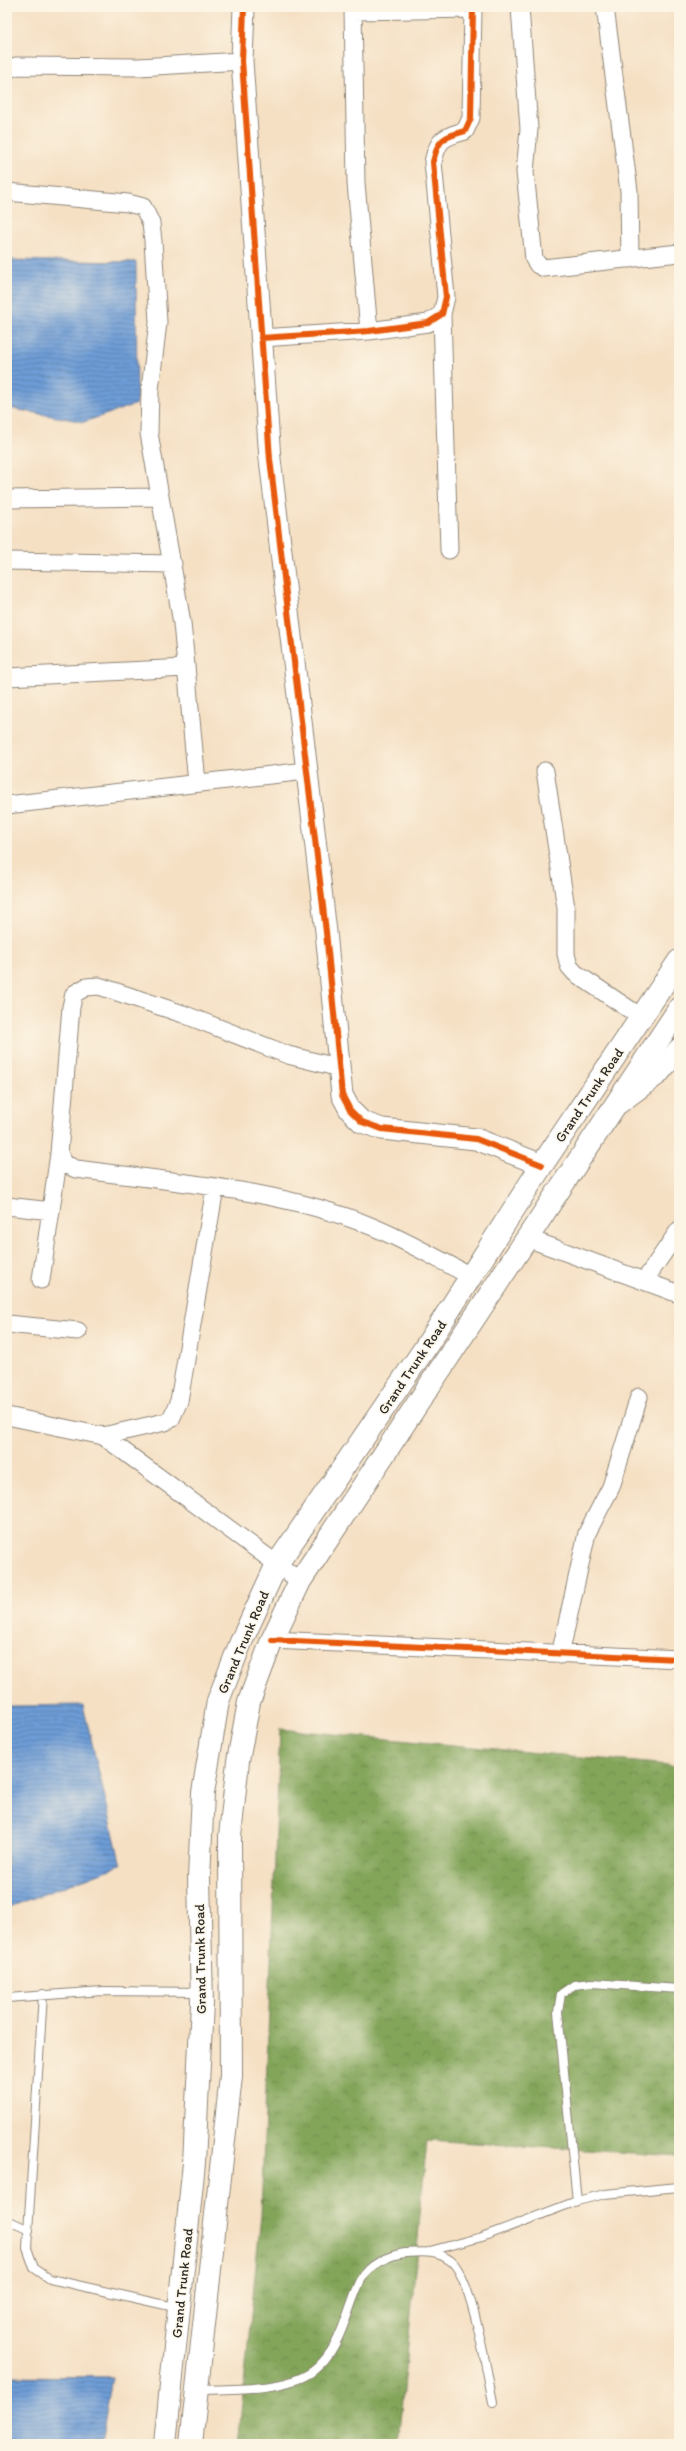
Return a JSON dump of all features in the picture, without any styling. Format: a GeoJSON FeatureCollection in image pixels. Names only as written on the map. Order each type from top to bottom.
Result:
{"type":"FeatureCollection","features":[{"type":"Feature","properties":{"kind":"highway","name":"Grand Trunk Road"},"geometry":{"type":"LineString","coordinates":[[165,2444],[180,2308],[199,2087],[202,1992],[199,1878],[203,1793],[218,1701],[240,1642],[277,1564],[425,1348],[542,1165],[679,960]]}},
{"type":"Feature","properties":{"kind":"highway","name":"Grand Trunk Road"},"geometry":{"type":"LineString","coordinates":[[192,2444],[231,2076],[230,1836],[238,1762],[250,1702],[272,1640],[300,1580],[679,1009]]}},
{"type":"Feature","properties":{"kind":"street"},"geometry":{"type":"LineString","coordinates":[[244,7],[242,61],[270,459],[326,932],[342,1095],[350,1110],[362,1122],[382,1129],[476,1138],[542,1165]]}},
{"type":"Feature","properties":{"kind":"street"},"geometry":{"type":"LineString","coordinates":[[520,7],[529,129],[525,172],[534,259],[538,265],[544,268],[679,253]]}},
{"type":"Feature","properties":{"kind":"street"},"geometry":{"type":"LineString","coordinates":[[604,7],[629,191],[630,258]]}},
{"type":"Feature","properties":{"kind":"street"},"geometry":{"type":"LineString","coordinates":[[369,331],[356,183],[353,9],[473,8],[471,118],[465,131],[447,136],[437,145],[433,162],[446,298],[442,314],[449,550]]}},
{"type":"Feature","properties":{"kind":"street"},"geometry":{"type":"LineString","coordinates":[[7,70],[16,66],[139,67],[242,61]]}},
{"type":"Feature","properties":{"kind":"street"},"geometry":{"type":"LineString","coordinates":[[7,192],[128,203],[142,207],[151,223],[158,322],[150,390],[149,433],[159,497],[173,564],[186,668],[197,783]]}},
{"type":"Feature","properties":{"kind":"street"},"geometry":{"type":"LineString","coordinates":[[261,338],[369,331],[428,323],[442,314]]}},
{"type":"Feature","properties":{"kind":"street"},"geometry":{"type":"LineString","coordinates":[[7,499],[159,497]]}},
{"type":"Feature","properties":{"kind":"street"},"geometry":{"type":"LineString","coordinates":[[7,561],[173,564]]}},
{"type":"Feature","properties":{"kind":"street"},"geometry":{"type":"LineString","coordinates":[[7,678],[186,668]]}},
{"type":"Feature","properties":{"kind":"street"},"geometry":{"type":"LineString","coordinates":[[7,805],[306,771]]}},
{"type":"Feature","properties":{"kind":"street"},"geometry":{"type":"LineString","coordinates":[[545,771],[566,908],[565,942],[569,966],[575,973],[641,1017]]}},
{"type":"Feature","properties":{"kind":"street"},"geometry":{"type":"LineString","coordinates":[[41,1280],[58,1154],[71,1006],[74,994],[86,987],[98,986],[183,1014],[288,1055],[340,1068]]}},
{"type":"Feature","properties":{"kind":"street"},"geometry":{"type":"LineString","coordinates":[[614,1106],[658,1074],[679,1049]]}},
{"type":"Feature","properties":{"kind":"street"},"geometry":{"type":"LineString","coordinates":[[58,1154],[65,1164],[76,1169],[256,1194],[373,1227],[471,1276]]}},
{"type":"Feature","properties":{"kind":"street"},"geometry":{"type":"LineString","coordinates":[[7,1416],[103,1436],[165,1422],[171,1419],[179,1401],[215,1188]]}},
{"type":"Feature","properties":{"kind":"street"},"geometry":{"type":"LineString","coordinates":[[7,1206],[50,1211]]}},
{"type":"Feature","properties":{"kind":"street"},"geometry":{"type":"LineString","coordinates":[[645,1280],[679,1230]]}},
{"type":"Feature","properties":{"kind":"street"},"geometry":{"type":"LineString","coordinates":[[527,1238],[645,1280],[679,1294]]}},
{"type":"Feature","properties":{"kind":"street"},"geometry":{"type":"LineString","coordinates":[[7,1324],[78,1331]]}},
{"type":"Feature","properties":{"kind":"street"},"geometry":{"type":"LineString","coordinates":[[560,1655],[587,1533],[611,1487],[639,1397]]}},
{"type":"Feature","properties":{"kind":"street"},"geometry":{"type":"LineString","coordinates":[[103,1436],[300,1580]]}},
{"type":"Feature","properties":{"kind":"street"},"geometry":{"type":"LineString","coordinates":[[272,1640],[560,1655],[679,1659]]}},
{"type":"Feature","properties":{"kind":"lane"},"geometry":{"type":"LineString","coordinates":[[577,2201],[558,2012],[561,1994],[574,1984],[592,1983],[679,1989]]}},
{"type":"Feature","properties":{"kind":"lane"},"geometry":{"type":"LineString","coordinates":[[7,1998],[43,1994],[103,1991],[202,1992]]}},
{"type":"Feature","properties":{"kind":"lane"},"geometry":{"type":"LineString","coordinates":[[43,1994],[28,2230],[28,2248],[34,2268],[50,2279],[180,2308]]}},
{"type":"Feature","properties":{"kind":"lane"},"geometry":{"type":"LineString","coordinates":[[197,2390],[264,2387],[283,2383],[313,2371],[332,2350],[361,2279],[375,2263],[399,2254],[430,2251],[482,2237],[577,2201],[605,2194],[679,2187]]}},
{"type":"Feature","properties":{"kind":"lane"},"geometry":{"type":"LineString","coordinates":[[7,2220],[28,2230]]}},
{"type":"Feature","properties":{"kind":"lane"},"geometry":{"type":"LineString","coordinates":[[430,2251],[452,2262],[466,2284],[494,2402]]}},
{"type":"Feature","properties":{"kind":"green space"},"geometry":{"type":"Polygon","coordinates":[[[280,1729],[679,1766],[679,2156],[427,2140],[399,2444],[238,2444],[261,2215],[280,1729]]]}},
{"type":"Feature","properties":{"kind":"water"},"geometry":{"type":"Polygon","coordinates":[[[7,260],[136,262],[137,404],[84,422],[8,408],[7,260]]]}},
{"type":"Feature","properties":{"kind":"water"},"geometry":{"type":"Polygon","coordinates":[[[83,1705],[121,1865],[7,1908],[7,1706],[83,1705]]]}},
{"type":"Feature","properties":{"kind":"water"},"geometry":{"type":"Polygon","coordinates":[[[7,2376],[112,2377],[101,2444],[7,2444],[7,2376]]]}},
{"type":"Feature","properties":{"kind":"cycle path"},"geometry":{"type":"LineString","coordinates":[[244,7],[242,61],[270,459],[326,932],[342,1095],[350,1110],[362,1122],[382,1129],[476,1139],[542,1165]]}},
{"type":"Feature","properties":{"kind":"cycle path"},"geometry":{"type":"LineString","coordinates":[[261,338],[369,331],[428,323],[442,314],[446,297],[433,162],[437,148],[443,140],[451,135],[465,131],[471,118],[473,7]]}},
{"type":"Feature","properties":{"kind":"cycle path"},"geometry":{"type":"LineString","coordinates":[[272,1640],[679,1659]]}}]}
